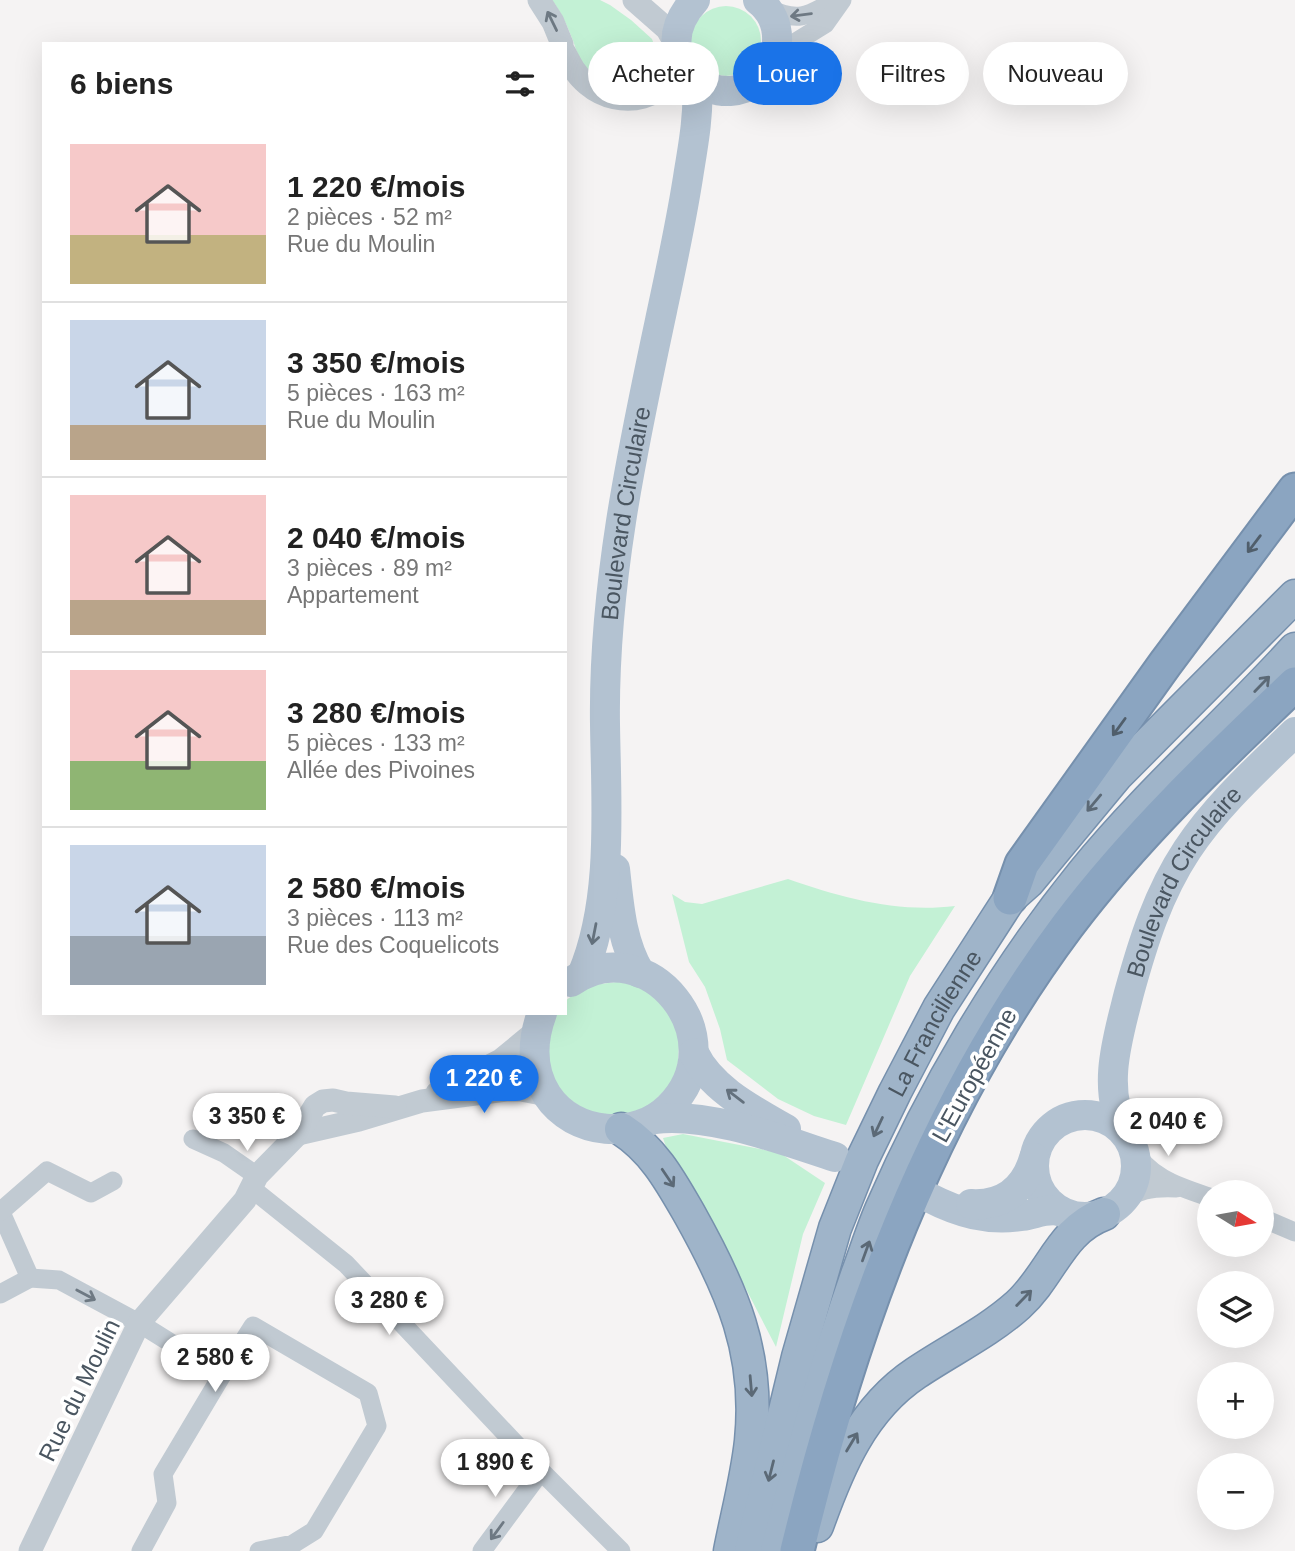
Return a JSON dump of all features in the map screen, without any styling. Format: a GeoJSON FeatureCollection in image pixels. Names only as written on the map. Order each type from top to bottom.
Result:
{"type":"FeatureCollection","features":[{"type":"Feature","properties":{"kind":"highway"},"geometry":{"type":"LineString","coordinates":[[1010,898],[1022,864],[1157,674],[1295,489]]}},
{"type":"Feature","properties":{"kind":"highway","name":"La Francilienne"},"geometry":{"type":"LineString","coordinates":[[751,1551],[798,1357],[835,1228],[862,1160],[939,1008],[1010,898],[1028,882],[1116,776],[1295,596]]}},
{"type":"Feature","properties":{"kind":"highway","name":"La Francilienne"},"geometry":{"type":"LineString","coordinates":[[777,1551],[815,1404],[847,1303],[880,1211],[934,1100],[1034,937],[1083,873],[1116,834],[1295,649]]}},
{"type":"Feature","properties":{"kind":"highway","name":"L'Européenne"},"geometry":{"type":"LineString","coordinates":[[797,1551],[840,1393],[893,1239],[932,1150],[986,1049],[1024,988],[1091,895],[1154,822],[1295,684]]}},
{"type":"Feature","properties":{"kind":"highway"},"geometry":{"type":"LineString","coordinates":[[621,1129],[654,1157],[674,1187],[720,1270],[748,1349],[753,1399],[751,1442],[730,1551]]}},
{"type":"Feature","properties":{"kind":"highway"},"geometry":{"type":"LineString","coordinates":[[809,1551],[834,1478],[852,1441],[876,1407],[913,1375],[984,1331],[1018,1305],[1050,1268],[1071,1234],[1086,1221],[1112,1209]]}},
{"type":"Feature","properties":{"kind":"main road"},"geometry":{"type":"LineString","coordinates":[[677,42],[677,28],[684,13],[695,0]]}},
{"type":"Feature","properties":{"kind":"main road"},"geometry":{"type":"LineString","coordinates":[[761,2],[776,26],[778,42]]}},
{"type":"Feature","properties":{"kind":"main road"},"geometry":{"type":"LineString","coordinates":[[719,91],[733,91]]}},
{"type":"Feature","properties":{"kind":"main road","name":"Boulevard Circulaire"},"geometry":{"type":"LineString","coordinates":[[682,215],[701,154],[720,111],[733,91]]}},
{"type":"Feature","properties":{"kind":"main road","name":"Boulevard Circulaire"},"geometry":{"type":"LineString","coordinates":[[574,981],[595,932],[605,869],[608,818],[607,648],[624,494],[682,215],[698,105]]}},
{"type":"Feature","properties":{"kind":"main road","name":"Boulevard Circulaire"},"geometry":{"type":"LineString","coordinates":[[1129,1139],[1115,1112],[1114,1055],[1142,943],[1167,884],[1188,848],[1232,794],[1295,732]]}},
{"type":"Feature","properties":{"kind":"main road","name":"Boulevard Circulaire"},"geometry":{"type":"LineString","coordinates":[[608,818],[624,933],[632,960],[640,973]]}},
{"type":"Feature","properties":{"kind":"main road"},"geometry":{"type":"LineString","coordinates":[[539,1022],[534,1052],[538,1076],[547,1095],[572,1118],[604,1129],[638,1126],[654,1119],[682,1092],[691,1070],[694,1053],[692,1031],[685,1011],[672,994],[655,980],[621,969],[601,970],[574,981]]}},
{"type":"Feature","properties":{"kind":"main road"},"geometry":{"type":"LineString","coordinates":[[654,1119],[684,1118],[752,1130],[835,1157],[751,1108],[705,1073],[694,1053]]}},
{"type":"Feature","properties":{"kind":"main road","name":"Boulevard Circulaire"},"geometry":{"type":"LineString","coordinates":[[1062,1119],[1083,1107],[1114,1055]]}},
{"type":"Feature","properties":{"kind":"main road"},"geometry":{"type":"LineString","coordinates":[[1078,1114],[1090,1114],[1113,1122],[1129,1139],[1136,1161],[1130,1192],[1112,1209],[1088,1217],[1045,1210],[994,1218],[953,1210],[928,1197],[979,1204],[998,1202],[1019,1188],[1028,1174],[1039,1142],[1049,1129],[1062,1119],[1078,1114]]}},
{"type":"Feature","properties":{"kind":"main road"},"geometry":{"type":"LineString","coordinates":[[1034,1158],[1034,1174],[1039,1189],[1060,1211]]}},
{"type":"Feature","properties":{"kind":"street"},"geometry":{"type":"LineString","coordinates":[[539,0],[554,22],[561,42]]}},
{"type":"Feature","properties":{"kind":"street"},"geometry":{"type":"LineString","coordinates":[[634,0],[667,29],[674,42]]}},
{"type":"Feature","properties":{"kind":"street"},"geometry":{"type":"LineString","coordinates":[[761,2],[779,14],[798,17],[812,14],[835,0]]}},
{"type":"Feature","properties":{"kind":"street"},"geometry":{"type":"LineString","coordinates":[[796,42],[825,24],[842,0]]}},
{"type":"Feature","properties":{"kind":"street"},"geometry":{"type":"LineString","coordinates":[[567,57],[575,73],[588,85]]}},
{"type":"Feature","properties":{"kind":"street","name":"Rue du Moulin"},"geometry":{"type":"LineString","coordinates":[[422,1101],[501,1060],[539,1022]]}},
{"type":"Feature","properties":{"kind":"street","name":"Rue du Moulin"},"geometry":{"type":"LineString","coordinates":[[30,1551],[139,1323],[244,1200],[254,1182],[298,1134],[315,1106],[323,1101],[333,1100],[395,1107],[506,1090],[547,1095]]}},
{"type":"Feature","properties":{"kind":"street"},"geometry":{"type":"LineString","coordinates":[[193,1139],[224,1153],[346,1264],[541,1471],[621,1551]]}},
{"type":"Feature","properties":{"kind":"street"},"geometry":{"type":"LineString","coordinates":[[1129,1139],[1144,1166],[1164,1179],[1197,1193]]}},
{"type":"Feature","properties":{"kind":"street"},"geometry":{"type":"LineString","coordinates":[[30,1278],[1,1211],[47,1171],[91,1193],[113,1181]]}},
{"type":"Feature","properties":{"kind":"street"},"geometry":{"type":"LineString","coordinates":[[1112,1209],[1132,1194],[1155,1187],[1184,1188]]}},
{"type":"Feature","properties":{"kind":"street"},"geometry":{"type":"LineString","coordinates":[[1274,1223],[1295,1232]]}},
{"type":"Feature","properties":{"kind":"street"},"geometry":{"type":"LineString","coordinates":[[0,1294],[30,1278],[59,1280],[139,1323],[222,1375]]}},
{"type":"Feature","properties":{"kind":"street"},"geometry":{"type":"LineString","coordinates":[[141,1551],[167,1503],[163,1474],[253,1326],[368,1393],[377,1426],[314,1531],[293,1544],[259,1551]]}},
{"type":"Feature","properties":{"kind":"street"},"geometry":{"type":"LineString","coordinates":[[482,1551],[541,1471]]}},
{"type":"Feature","properties":{"kind":"green space"},"geometry":{"type":"Polygon","coordinates":[[[552,0],[600,0],[631,20],[653,42],[588,42],[588,71],[581,62],[552,0]]]}},
{"type":"Feature","properties":{"kind":"green space"},"geometry":{"type":"Polygon","coordinates":[[[719,6],[733,6],[746,12],[755,21],[761,34],[761,42],[733,42],[733,76],[719,76],[719,42],[691,42],[693,27],[697,21],[706,12],[719,6]]]}},
{"type":"Feature","properties":{"kind":"green space"},"geometry":{"type":"Polygon","coordinates":[[[788,879],[829,892],[891,906],[955,906],[910,976],[846,1125],[814,1116],[778,1099],[727,1060],[720,1029],[705,987],[689,962],[672,894],[685,902],[702,904],[788,879]]]}},
{"type":"Feature","properties":{"kind":"green space"},"geometry":{"type":"Polygon","coordinates":[[[624,981],[659,997],[680,1030],[677,1077],[645,1111],[599,1118],[559,1093],[548,1072],[547,1029],[554,1015],[567,1015],[567,1000],[585,986],[624,981]]]}},
{"type":"Feature","properties":{"kind":"green space"},"geometry":{"type":"Polygon","coordinates":[[[683,1134],[780,1153],[825,1183],[803,1234],[776,1347],[731,1260],[670,1159],[663,1138],[683,1134]]]}}]}
